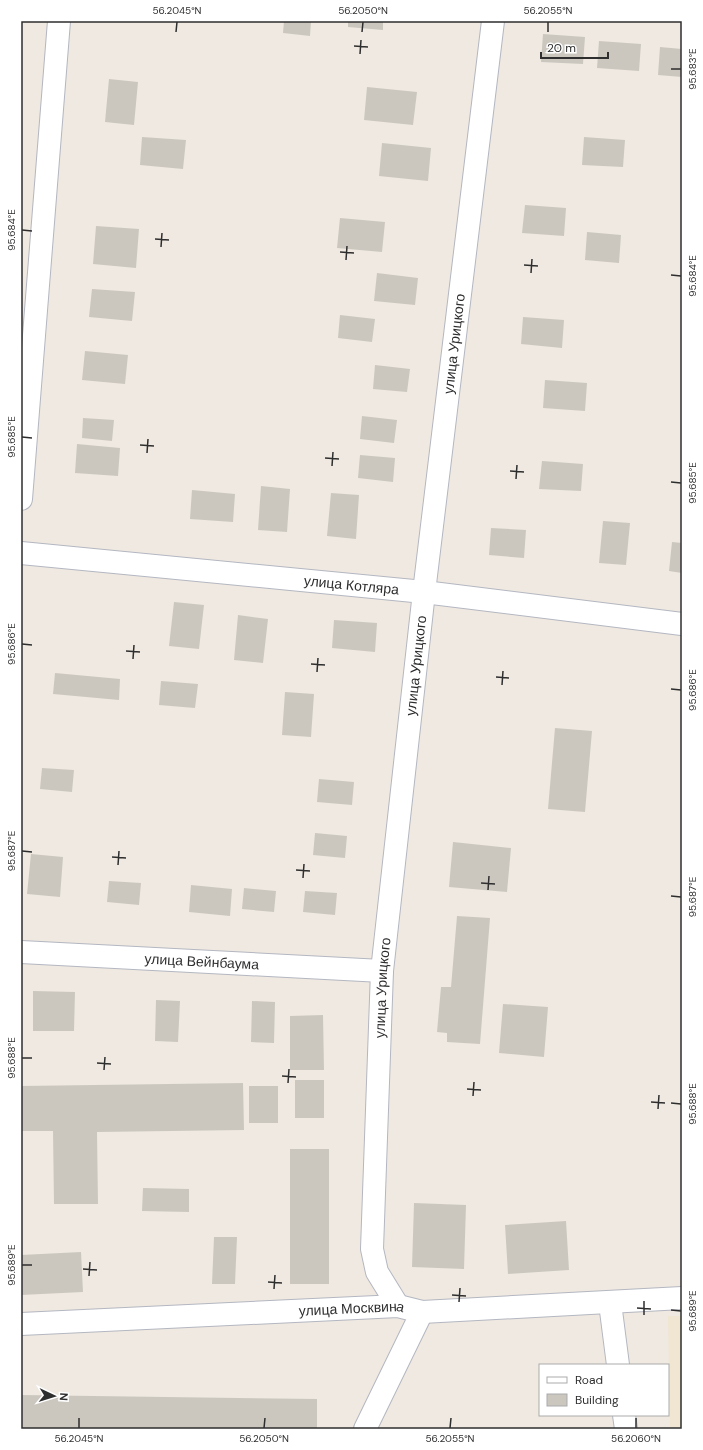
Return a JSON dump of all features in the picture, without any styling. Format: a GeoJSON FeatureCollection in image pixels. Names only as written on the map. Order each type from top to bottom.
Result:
{"type":"FeatureCollection","features":[{"type":"Feature","properties":{"kind":"street"},"geometry":{"type":"LineString","coordinates":[[21,499],[59,21]]}},
{"type":"Feature","properties":{"kind":"street","name":"улица Урицкого"},"geometry":{"type":"LineString","coordinates":[[398,1306],[377,1272],[372,1249],[382,971],[424,592],[493,21]]}},
{"type":"Feature","properties":{"kind":"street","name":"улица Котляра"},"geometry":{"type":"LineString","coordinates":[[21,553],[424,592],[682,624]]}},
{"type":"Feature","properties":{"kind":"street","name":"улица Вейнбаума"},"geometry":{"type":"LineString","coordinates":[[21,952],[382,971]]}},
{"type":"Feature","properties":{"kind":"street","name":"улица Москвина"},"geometry":{"type":"LineString","coordinates":[[21,1324],[398,1306],[422,1312],[682,1298]]}},
{"type":"Feature","properties":{"kind":"street"},"geometry":{"type":"LineString","coordinates":[[610,1303],[618,1364]]}},
{"type":"Feature","properties":{"kind":"street"},"geometry":{"type":"LineString","coordinates":[[365,1429],[422,1312]]}},
{"type":"Feature","properties":{"kind":"street"},"geometry":{"type":"LineString","coordinates":[[624,1416],[626,1429]]}},
{"type":"Feature","properties":{"kind":"shaded area"},"geometry":{"type":"Polygon","coordinates":[[[668,1316],[682,1316],[682,1429],[670,1429],[668,1316]]]}},
{"type":"Feature","properties":{"kind":"building"},"geometry":{"type":"Polygon","coordinates":[[[284,21],[311,21],[310,36],[283,33],[284,21]]]}},
{"type":"Feature","properties":{"kind":"building"},"geometry":{"type":"Polygon","coordinates":[[[348,21],[383,21],[383,30],[348,27],[348,21]]]}},
{"type":"Feature","properties":{"kind":"building"},"geometry":{"type":"Polygon","coordinates":[[[543,34],[585,37],[583,64],[541,62],[543,34]]]}},
{"type":"Feature","properties":{"kind":"building"},"geometry":{"type":"Polygon","coordinates":[[[599,41],[641,44],[639,71],[597,68],[599,41]]]}},
{"type":"Feature","properties":{"kind":"building"},"geometry":{"type":"Polygon","coordinates":[[[660,47],[682,49],[682,77],[658,75],[660,47]]]}},
{"type":"Feature","properties":{"kind":"building"},"geometry":{"type":"Polygon","coordinates":[[[109,79],[138,82],[134,125],[105,122],[109,79]]]}},
{"type":"Feature","properties":{"kind":"building"},"geometry":{"type":"Polygon","coordinates":[[[367,87],[417,92],[413,125],[364,120],[367,87]]]}},
{"type":"Feature","properties":{"kind":"building"},"geometry":{"type":"Polygon","coordinates":[[[142,137],[186,140],[183,169],[140,165],[142,137]]]}},
{"type":"Feature","properties":{"kind":"building"},"geometry":{"type":"Polygon","coordinates":[[[584,137],[625,140],[623,167],[582,165],[584,137]]]}},
{"type":"Feature","properties":{"kind":"building"},"geometry":{"type":"Polygon","coordinates":[[[382,143],[431,148],[428,181],[379,176],[382,143]]]}},
{"type":"Feature","properties":{"kind":"building"},"geometry":{"type":"Polygon","coordinates":[[[525,205],[566,208],[564,236],[522,233],[525,205]]]}},
{"type":"Feature","properties":{"kind":"building"},"geometry":{"type":"Polygon","coordinates":[[[340,218],[385,222],[382,252],[337,248],[340,218]]]}},
{"type":"Feature","properties":{"kind":"building"},"geometry":{"type":"Polygon","coordinates":[[[96,226],[139,229],[136,268],[93,264],[96,226]]]}},
{"type":"Feature","properties":{"kind":"building"},"geometry":{"type":"Polygon","coordinates":[[[587,232],[621,235],[619,263],[585,260],[587,232]]]}},
{"type":"Feature","properties":{"kind":"building"},"geometry":{"type":"Polygon","coordinates":[[[377,273],[418,278],[415,305],[374,301],[377,273]]]}},
{"type":"Feature","properties":{"kind":"building"},"geometry":{"type":"Polygon","coordinates":[[[92,289],[135,292],[132,321],[89,317],[92,289]]]}},
{"type":"Feature","properties":{"kind":"building"},"geometry":{"type":"Polygon","coordinates":[[[340,315],[375,319],[372,342],[338,338],[340,315]]]}},
{"type":"Feature","properties":{"kind":"building"},"geometry":{"type":"Polygon","coordinates":[[[523,317],[564,320],[562,348],[521,344],[523,317]]]}},
{"type":"Feature","properties":{"kind":"building"},"geometry":{"type":"Polygon","coordinates":[[[85,351],[128,355],[125,384],[82,380],[85,351]]]}},
{"type":"Feature","properties":{"kind":"building"},"geometry":{"type":"Polygon","coordinates":[[[375,365],[410,369],[407,392],[373,389],[375,365]]]}},
{"type":"Feature","properties":{"kind":"building"},"geometry":{"type":"Polygon","coordinates":[[[545,380],[587,383],[585,411],[543,408],[545,380]]]}},
{"type":"Feature","properties":{"kind":"building"},"geometry":{"type":"Polygon","coordinates":[[[362,416],[397,420],[394,443],[360,439],[362,416]]]}},
{"type":"Feature","properties":{"kind":"building"},"geometry":{"type":"Polygon","coordinates":[[[83,418],[114,420],[112,441],[82,438],[83,418]]]}},
{"type":"Feature","properties":{"kind":"building"},"geometry":{"type":"Polygon","coordinates":[[[77,444],[120,448],[118,476],[75,473],[77,444]]]}},
{"type":"Feature","properties":{"kind":"building"},"geometry":{"type":"Polygon","coordinates":[[[360,455],[395,458],[393,482],[358,478],[360,455]]]}},
{"type":"Feature","properties":{"kind":"building"},"geometry":{"type":"Polygon","coordinates":[[[542,461],[583,464],[581,491],[539,489],[542,461]]]}},
{"type":"Feature","properties":{"kind":"building"},"geometry":{"type":"Polygon","coordinates":[[[261,486],[290,489],[287,532],[258,530],[261,486]]]}},
{"type":"Feature","properties":{"kind":"building"},"geometry":{"type":"Polygon","coordinates":[[[192,490],[235,494],[233,522],[190,519],[192,490]]]}},
{"type":"Feature","properties":{"kind":"building"},"geometry":{"type":"Polygon","coordinates":[[[331,493],[359,495],[356,539],[327,536],[331,493]]]}},
{"type":"Feature","properties":{"kind":"building"},"geometry":{"type":"Polygon","coordinates":[[[603,521],[630,523],[626,565],[599,563],[603,521]]]}},
{"type":"Feature","properties":{"kind":"building"},"geometry":{"type":"Polygon","coordinates":[[[491,528],[526,530],[524,558],[489,555],[491,528]]]}},
{"type":"Feature","properties":{"kind":"building"},"geometry":{"type":"Polygon","coordinates":[[[672,542],[682,543],[682,573],[669,571],[672,542]]]}},
{"type":"Feature","properties":{"kind":"building"},"geometry":{"type":"Polygon","coordinates":[[[174,602],[204,605],[199,649],[169,646],[174,602]]]}},
{"type":"Feature","properties":{"kind":"building"},"geometry":{"type":"Polygon","coordinates":[[[238,615],[268,619],[263,663],[234,660],[238,615]]]}},
{"type":"Feature","properties":{"kind":"building"},"geometry":{"type":"Polygon","coordinates":[[[334,620],[377,623],[375,652],[332,648],[334,620]]]}},
{"type":"Feature","properties":{"kind":"building"},"geometry":{"type":"Polygon","coordinates":[[[55,673],[120,679],[119,700],[53,694],[55,673]]]}},
{"type":"Feature","properties":{"kind":"building"},"geometry":{"type":"Polygon","coordinates":[[[161,681],[198,684],[195,708],[159,705],[161,681]]]}},
{"type":"Feature","properties":{"kind":"building"},"geometry":{"type":"Polygon","coordinates":[[[285,692],[314,694],[311,737],[282,735],[285,692]]]}},
{"type":"Feature","properties":{"kind":"building"},"geometry":{"type":"Polygon","coordinates":[[[555,728],[592,731],[585,812],[548,809],[555,728]]]}},
{"type":"Feature","properties":{"kind":"building"},"geometry":{"type":"Polygon","coordinates":[[[42,768],[74,770],[72,792],[40,789],[42,768]]]}},
{"type":"Feature","properties":{"kind":"building"},"geometry":{"type":"Polygon","coordinates":[[[319,779],[354,782],[352,805],[317,802],[319,779]]]}},
{"type":"Feature","properties":{"kind":"building"},"geometry":{"type":"Polygon","coordinates":[[[315,833],[347,836],[345,858],[313,855],[315,833]]]}},
{"type":"Feature","properties":{"kind":"building"},"geometry":{"type":"Polygon","coordinates":[[[453,842],[511,848],[507,892],[449,887],[453,842]]]}},
{"type":"Feature","properties":{"kind":"building"},"geometry":{"type":"Polygon","coordinates":[[[31,854],[63,857],[60,897],[27,894],[31,854]]]}},
{"type":"Feature","properties":{"kind":"building"},"geometry":{"type":"Polygon","coordinates":[[[109,881],[141,883],[139,905],[107,902],[109,881]]]}},
{"type":"Feature","properties":{"kind":"building"},"geometry":{"type":"Polygon","coordinates":[[[191,885],[232,889],[230,916],[189,912],[191,885]]]}},
{"type":"Feature","properties":{"kind":"building"},"geometry":{"type":"Polygon","coordinates":[[[244,888],[276,891],[274,912],[242,909],[244,888]]]}},
{"type":"Feature","properties":{"kind":"building"},"geometry":{"type":"Polygon","coordinates":[[[305,891],[337,893],[335,915],[303,912],[305,891]]]}},
{"type":"Feature","properties":{"kind":"building"},"geometry":{"type":"Polygon","coordinates":[[[457,916],[490,918],[480,1044],[447,1042],[447,1033],[437,1032],[441,987],[451,987],[457,916]]]}},
{"type":"Feature","properties":{"kind":"building"},"geometry":{"type":"Polygon","coordinates":[[[33,991],[75,992],[74,1031],[33,1031],[33,991]]]}},
{"type":"Feature","properties":{"kind":"building"},"geometry":{"type":"Polygon","coordinates":[[[156,1000],[180,1001],[178,1042],[155,1041],[156,1000]]]}},
{"type":"Feature","properties":{"kind":"building"},"geometry":{"type":"Polygon","coordinates":[[[252,1001],[275,1002],[274,1043],[251,1042],[252,1001]]]}},
{"type":"Feature","properties":{"kind":"building"},"geometry":{"type":"Polygon","coordinates":[[[503,1004],[548,1007],[544,1057],[499,1053],[503,1004]]]}},
{"type":"Feature","properties":{"kind":"building"},"geometry":{"type":"Polygon","coordinates":[[[323,1015],[324,1070],[290,1070],[290,1016],[323,1015]]]}},
{"type":"Feature","properties":{"kind":"building"},"geometry":{"type":"Polygon","coordinates":[[[295,1080],[324,1080],[324,1118],[295,1118],[295,1080]]]}},
{"type":"Feature","properties":{"kind":"building"},"geometry":{"type":"Polygon","coordinates":[[[243,1083],[244,1130],[97,1132],[98,1204],[54,1204],[53,1131],[21,1131],[21,1086],[243,1083]]]}},
{"type":"Feature","properties":{"kind":"building"},"geometry":{"type":"Polygon","coordinates":[[[249,1086],[278,1086],[278,1123],[249,1123],[249,1086]]]}},
{"type":"Feature","properties":{"kind":"building"},"geometry":{"type":"Polygon","coordinates":[[[290,1149],[329,1149],[329,1284],[290,1284],[290,1149]]]}},
{"type":"Feature","properties":{"kind":"building"},"geometry":{"type":"Polygon","coordinates":[[[143,1188],[189,1189],[189,1212],[142,1211],[143,1188]]]}},
{"type":"Feature","properties":{"kind":"building"},"geometry":{"type":"Polygon","coordinates":[[[414,1203],[466,1205],[464,1269],[412,1267],[414,1203]]]}},
{"type":"Feature","properties":{"kind":"building"},"geometry":{"type":"Polygon","coordinates":[[[566,1221],[569,1270],[508,1274],[505,1225],[566,1221]]]}},
{"type":"Feature","properties":{"kind":"building"},"geometry":{"type":"Polygon","coordinates":[[[214,1237],[237,1237],[235,1284],[212,1284],[214,1237]]]}},
{"type":"Feature","properties":{"kind":"building"},"geometry":{"type":"Polygon","coordinates":[[[81,1252],[83,1292],[21,1295],[21,1255],[81,1252]]]}},
{"type":"Feature","properties":{"kind":"building"},"geometry":{"type":"Polygon","coordinates":[[[21,1395],[317,1399],[317,1429],[21,1429],[21,1395]]]}}]}
